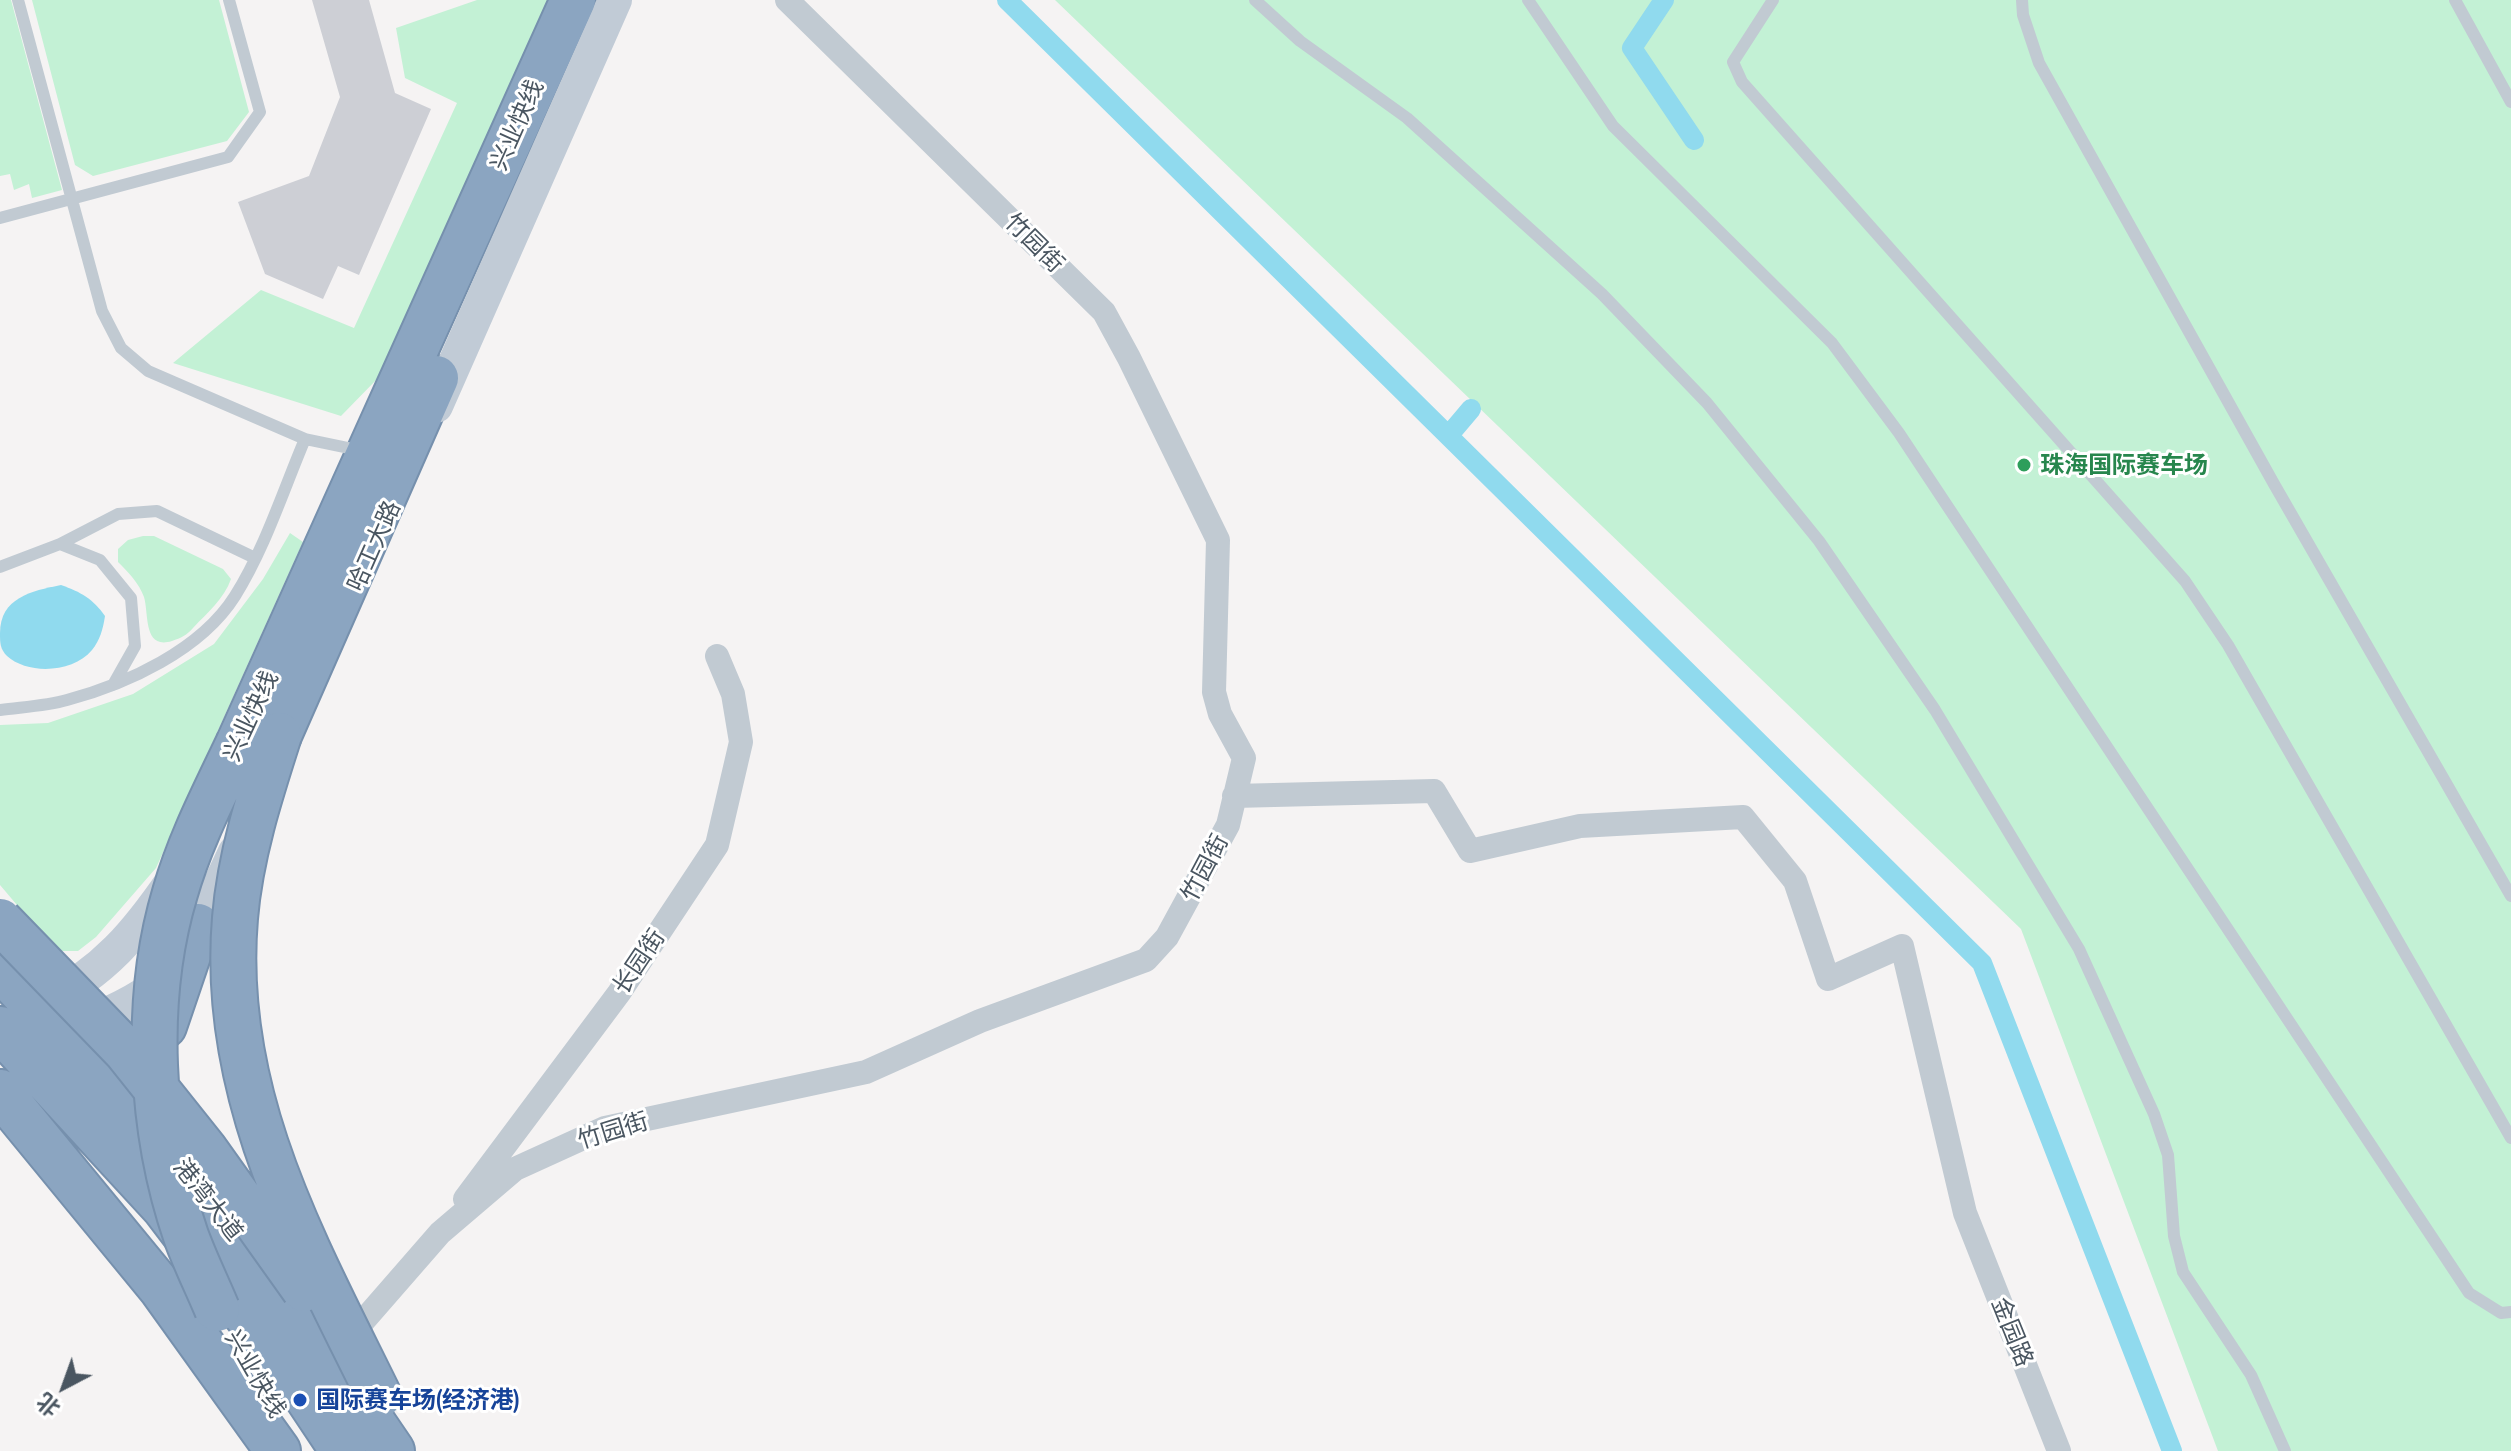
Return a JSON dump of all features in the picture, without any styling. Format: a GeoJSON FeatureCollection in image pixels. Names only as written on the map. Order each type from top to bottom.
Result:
{"type":"FeatureCollection","features":[{"type":"Feature","properties":{"kind":"highway","name":"兴业快线"},"geometry":{"type":"LineString","coordinates":[[300,1451],[217,1309],[186,1237],[172,1191],[154,1076],[155,1023],[166,929],[193,841],[573,0]]}},
{"type":"Feature","properties":{"kind":"highway","name":"兴业快线"},"geometry":{"type":"LineString","coordinates":[[379,1396],[302,1239],[266,1150],[253,1108],[236,1016],[235,919],[239,889],[263,785],[279,735],[561,93],[605,0]]}},
{"type":"Feature","properties":{"kind":"highway"},"geometry":{"type":"LineString","coordinates":[[0,921],[126,1051],[205,1150],[379,1396],[412,1451]]}},
{"type":"Feature","properties":{"kind":"highway"},"geometry":{"type":"LineString","coordinates":[[175,1157],[156,1066],[164,1024],[198,926]]}},
{"type":"Feature","properties":{"kind":"highway","name":"港湾大道"},"geometry":{"type":"LineString","coordinates":[[0,968],[25,1075],[50,1085],[164,1207],[295,1379],[343,1451]]}},
{"type":"Feature","properties":{"kind":"highway","name":"港湾大道"},"geometry":{"type":"LineString","coordinates":[[17,1038],[175,1157],[326,1354],[392,1451]]}},
{"type":"Feature","properties":{"kind":"highway"},"geometry":{"type":"LineString","coordinates":[[0,1092],[161,1288],[278,1451]]}},
{"type":"Feature","properties":{"kind":"street"},"geometry":{"type":"LineString","coordinates":[[17,1038],[109,958],[146,919],[174,880],[199,811],[358,450],[563,0]]}},
{"type":"Feature","properties":{"kind":"street","name":"哈工大路"},"geometry":{"type":"LineString","coordinates":[[17,1038],[105,1015],[155,986],[188,944],[307,699],[615,0]]}},
{"type":"Feature","properties":{"kind":"street","name":"竹园街"},"geometry":{"type":"LineString","coordinates":[[326,1354],[352,1334],[440,1233],[515,1169],[605,1128],[866,1072],[980,1021],[1146,960],[1167,937],[1228,825],[1244,758],[1220,714],[1214,692],[1218,540],[1129,358],[1104,312],[787,0]]}},
{"type":"Feature","properties":{"kind":"street","name":"长园街"},"geometry":{"type":"LineString","coordinates":[[440,1233],[619,993],[717,845],[741,742],[733,694],[717,656]]}},
{"type":"Feature","properties":{"kind":"street","name":"金园路"},"geometry":{"type":"LineString","coordinates":[[1234,796],[1434,791],[1470,851],[1580,826],[1743,817],[1795,881],[1828,979],[1902,946],[1965,1213],[2059,1451]]}},
{"type":"Feature","properties":{"kind":"lane"},"geometry":{"type":"LineString","coordinates":[[18,0],[102,311],[121,348],[148,371],[305,439],[358,450]]}},
{"type":"Feature","properties":{"kind":"lane"},"geometry":{"type":"LineString","coordinates":[[0,218],[228,157],[260,112],[229,0]]}},
{"type":"Feature","properties":{"kind":"lane"},"geometry":{"type":"LineString","coordinates":[[1255,0],[1300,41],[1407,118],[1602,294],[1707,403],[1819,541],[1935,710],[2079,949],[2154,1114],[2168,1155],[2174,1236],[2183,1272],[2251,1375],[2285,1451]]}},
{"type":"Feature","properties":{"kind":"lane"},"geometry":{"type":"LineString","coordinates":[[1528,0],[1613,126],[1832,343],[1899,433],[2469,1293],[2501,1313],[2511,1312]]}},
{"type":"Feature","properties":{"kind":"lane"},"geometry":{"type":"LineString","coordinates":[[1773,0],[1733,62],[1742,82],[2185,581],[2236,659],[2511,1138]]}},
{"type":"Feature","properties":{"kind":"lane"},"geometry":{"type":"LineString","coordinates":[[2022,0],[2023,15],[2039,63],[2274,484],[2511,896]]}},
{"type":"Feature","properties":{"kind":"lane"},"geometry":{"type":"LineString","coordinates":[[2455,0],[2511,102]]}},
{"type":"Feature","properties":{"kind":"lane"},"geometry":{"type":"LineString","coordinates":[[0,699],[5,709],[65,701],[113,685],[165,659],[203,633],[234,597],[255,558],[305,439]]}},
{"type":"Feature","properties":{"kind":"lane"},"geometry":{"type":"LineString","coordinates":[[0,567],[60,544],[118,514],[157,511],[255,558]]}},
{"type":"Feature","properties":{"kind":"lane"},"geometry":{"type":"LineString","coordinates":[[60,544],[100,560],[131,598],[135,646],[113,685]]}},
{"type":"Feature","properties":{"kind":"green space"},"geometry":{"type":"Polygon","coordinates":[[[0,0],[11,0],[62,190],[32,198],[29,184],[14,190],[10,174],[0,176],[0,0]]]}},
{"type":"Feature","properties":{"kind":"green space"},"geometry":{"type":"Polygon","coordinates":[[[32,0],[219,0],[249,112],[227,141],[93,176],[75,165],[32,0]]]}},
{"type":"Feature","properties":{"kind":"green space"},"geometry":{"type":"Polygon","coordinates":[[[477,0],[563,0],[380,376],[341,416],[173,363],[261,290],[354,328],[457,103],[405,78],[396,28],[477,0]]]}},
{"type":"Feature","properties":{"kind":"green space","name":"珠海国际赛车场"},"geometry":{"type":"Polygon","coordinates":[[[1055,0],[2511,0],[2511,1451],[2218,1451],[2021,929],[1055,0]]]}},
{"type":"Feature","properties":{"kind":"green space"},"geometry":{"type":"Polygon","coordinates":[[[290,533],[303,542],[156,868],[96,937],[78,951],[56,951],[0,885],[0,725],[48,723],[133,694],[214,644],[263,579],[290,533]]]}},
{"type":"Feature","properties":{"kind":"green space"},"geometry":{"type":"Polygon","coordinates":[[[154,536],[223,569],[231,579],[210,611],[188,633],[172,641],[163,642],[152,636],[142,592],[118,562],[118,549],[128,540],[154,536]]]}},
{"type":"Feature","properties":{"kind":"water"},"geometry":{"type":"Polygon","coordinates":[[[61,585],[86,597],[105,616],[92,650],[74,663],[50,669],[26,666],[7,656],[1,646],[0,633],[1,621],[11,604],[39,590],[61,585]]]}},
{"type":"Feature","properties":{"kind":"building"},"geometry":{"type":"Polygon","coordinates":[[[312,0],[369,0],[395,93],[431,109],[359,275],[338,266],[323,299],[265,274],[238,202],[309,176],[340,97],[312,0]]]}},
{"type":"Feature","properties":{"kind":"waterway"},"geometry":{"type":"LineString","coordinates":[[1007,0],[1982,963],[2172,1451]]}},
{"type":"Feature","properties":{"kind":"waterway"},"geometry":{"type":"LineString","coordinates":[[1664,0],[1632,48],[1694,140]]}},
{"type":"Feature","properties":{"kind":"waterway"},"geometry":{"type":"LineString","coordinates":[[1449,435],[1471,409]]}},
{"type":"Feature","properties":{"kind":"place","name":"珠海国际赛车场"},"geometry":{"type":"Point","coordinates":[2024,465]}},
{"type":"Feature","properties":{"kind":"place","name":"国际赛车场(经济港)"},"geometry":{"type":"Point","coordinates":[300,1400]}}]}
